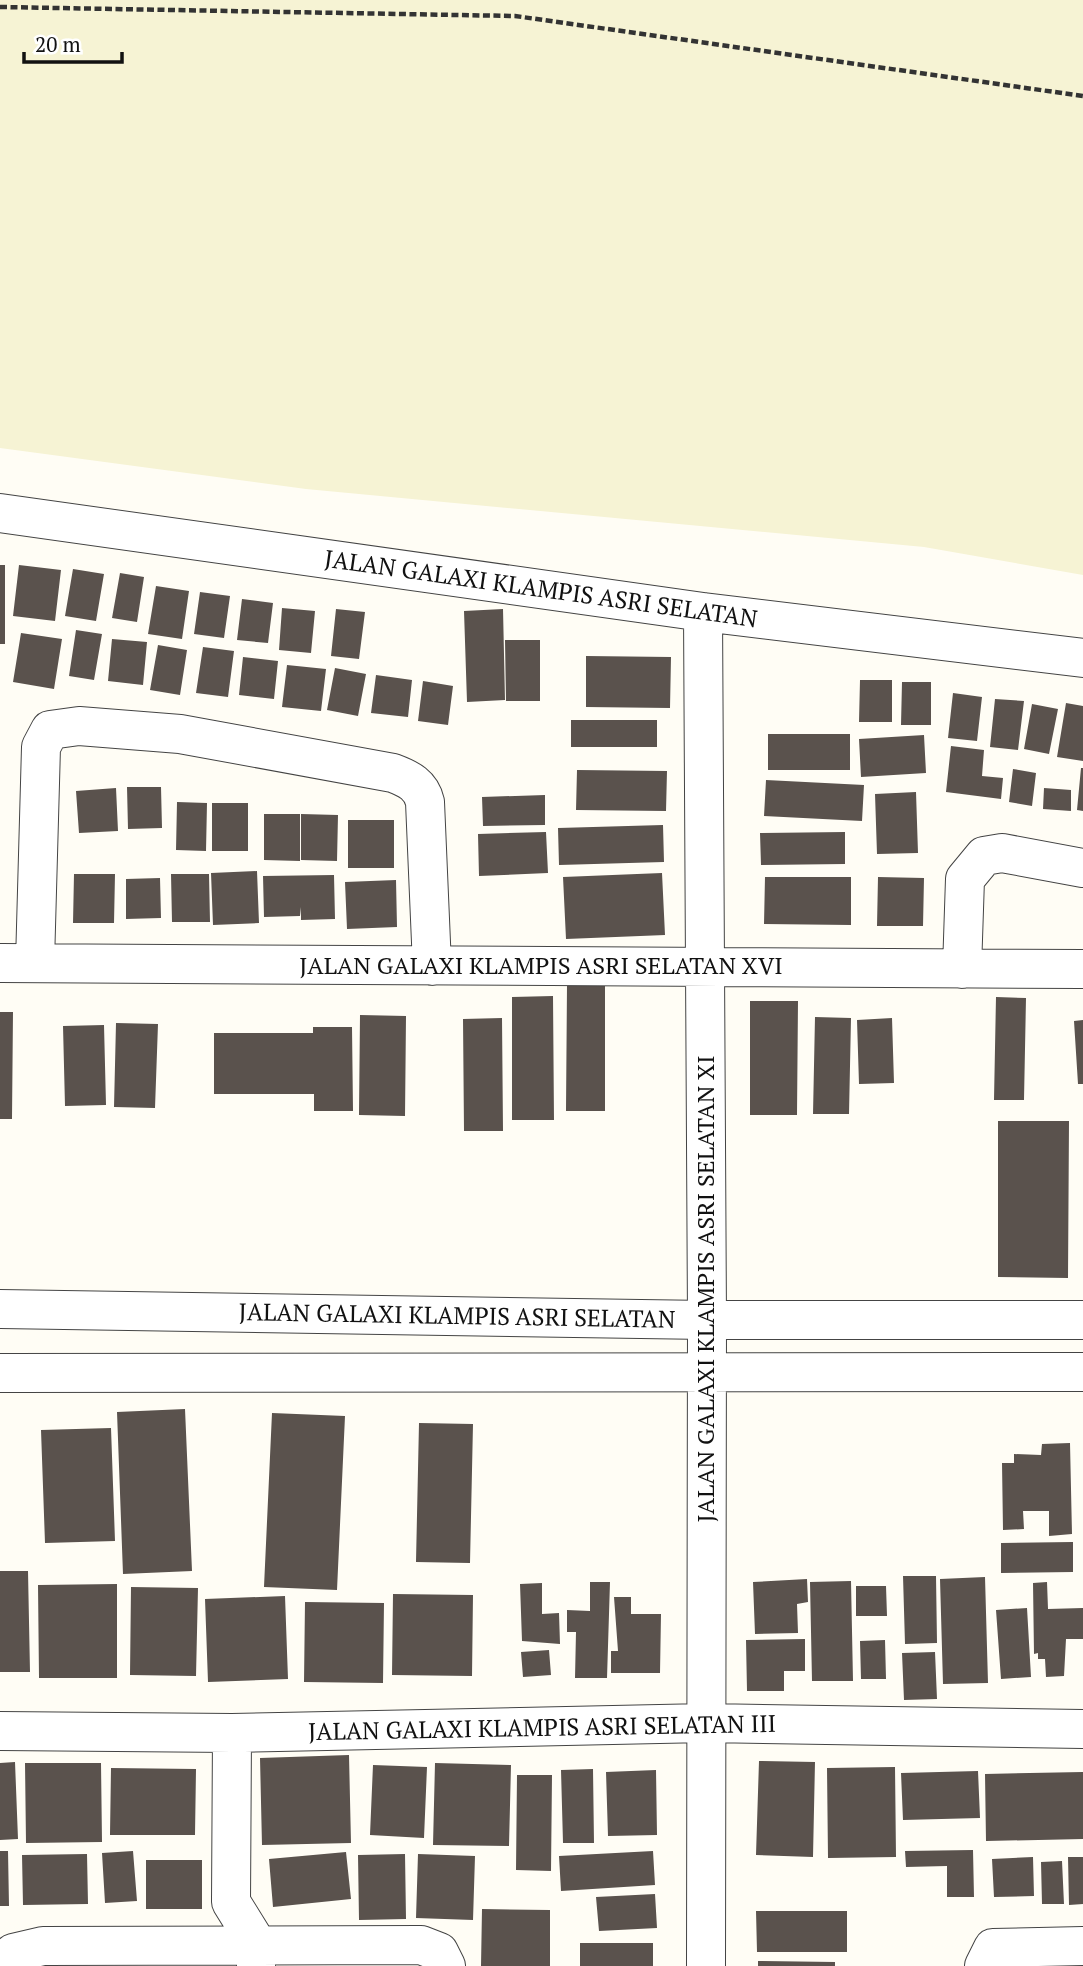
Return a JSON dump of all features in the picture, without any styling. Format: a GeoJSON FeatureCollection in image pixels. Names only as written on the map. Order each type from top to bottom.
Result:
{"type":"FeatureCollection","features":[{"type":"Feature","properties":{"kind":"street","name":"JALAN GALAXI KLAMPIS ASRI SELATAN"},"geometry":{"type":"LineString","coordinates":[[0,513],[703,612],[1083,658]]}},
{"type":"Feature","properties":{"kind":"street","name":"JALAN GALAXI KLAMPIS ASRI SELATAN XI"},"geometry":{"type":"LineString","coordinates":[[703,612],[707,1320],[706,1966]]}},
{"type":"Feature","properties":{"kind":"street"},"geometry":{"type":"LineString","coordinates":[[18,963],[41,747],[50,730],[79,726],[192,736],[367,768],[407,778],[420,789],[425,802],[432,966]]}},
{"type":"Feature","properties":{"kind":"street"},"geometry":{"type":"LineString","coordinates":[[962,969],[965,880],[984,856],[1002,853],[1083,868]]}},
{"type":"Feature","properties":{"kind":"street","name":"JALAN GALAXI KLAMPIS ASRI SELATAN XVI"},"geometry":{"type":"LineString","coordinates":[[18,963],[1083,970]]}},
{"type":"Feature","properties":{"kind":"street","name":"JALAN GALAXI KLAMPIS ASRI SELATAN"},"geometry":{"type":"LineString","coordinates":[[0,1309],[707,1320],[1083,1320]]}},
{"type":"Feature","properties":{"kind":"street"},"geometry":{"type":"LineString","coordinates":[[0,1373],[1083,1371]]}},
{"type":"Feature","properties":{"kind":"street","name":"JALAN GALAXI KLAMPIS ASRI SELATAN III"},"geometry":{"type":"LineString","coordinates":[[0,1731],[232,1733],[706,1723],[1083,1729]]}},
{"type":"Feature","properties":{"kind":"street"},"geometry":{"type":"LineString","coordinates":[[232,1733],[230,1902],[256,1955]]}},
{"type":"Feature","properties":{"kind":"street"},"geometry":{"type":"LineString","coordinates":[[202,1955],[230,1902]]}},
{"type":"Feature","properties":{"kind":"street"},"geometry":{"type":"LineString","coordinates":[[1,1966],[13,1952],[43,1945],[202,1955],[256,1955],[421,1945],[439,1952],[446,1966]]}},
{"type":"Feature","properties":{"kind":"street"},"geometry":{"type":"LineString","coordinates":[[984,1966],[993,1948],[1083,1945]]}},
{"type":"Feature","properties":{"kind":"path"},"geometry":{"type":"LineString","coordinates":[[0,7],[515,16],[1083,96]]}},
{"type":"Feature","properties":{"kind":"shaded area"},"geometry":{"type":"Polygon","coordinates":[[[0,0],[1083,0],[1083,575],[924,547],[306,489],[0,448],[0,0]]]}},
{"type":"Feature","properties":{"kind":"building"},"geometry":{"type":"Polygon","coordinates":[[[0,565],[5,565],[5,644],[0,644],[0,565]]]}},
{"type":"Feature","properties":{"kind":"building"},"geometry":{"type":"Polygon","coordinates":[[[19,565],[61,570],[55,621],[13,616],[19,565]]]}},
{"type":"Feature","properties":{"kind":"building"},"geometry":{"type":"Polygon","coordinates":[[[73,569],[104,574],[96,621],[65,616],[73,569]]]}},
{"type":"Feature","properties":{"kind":"building"},"geometry":{"type":"Polygon","coordinates":[[[120,573],[144,577],[137,622],[112,618],[120,573]]]}},
{"type":"Feature","properties":{"kind":"building"},"geometry":{"type":"Polygon","coordinates":[[[156,586],[189,591],[182,639],[148,634],[156,586]]]}},
{"type":"Feature","properties":{"kind":"building"},"geometry":{"type":"Polygon","coordinates":[[[200,592],[230,596],[224,638],[194,634],[200,592]]]}},
{"type":"Feature","properties":{"kind":"building"},"geometry":{"type":"Polygon","coordinates":[[[242,599],[273,603],[268,643],[237,640],[242,599]]]}},
{"type":"Feature","properties":{"kind":"building"},"geometry":{"type":"Polygon","coordinates":[[[282,608],[315,611],[311,653],[279,650],[282,608]]]}},
{"type":"Feature","properties":{"kind":"building"},"geometry":{"type":"Polygon","coordinates":[[[336,609],[365,612],[359,659],[331,656],[336,609]]]}},
{"type":"Feature","properties":{"kind":"building"},"geometry":{"type":"Polygon","coordinates":[[[503,609],[505,700],[467,702],[464,611],[503,609]]]}},
{"type":"Feature","properties":{"kind":"building"},"geometry":{"type":"Polygon","coordinates":[[[76,630],[102,634],[94,680],[69,676],[76,630]]]}},
{"type":"Feature","properties":{"kind":"building"},"geometry":{"type":"Polygon","coordinates":[[[21,633],[62,639],[54,689],[13,682],[21,633]]]}},
{"type":"Feature","properties":{"kind":"building"},"geometry":{"type":"Polygon","coordinates":[[[112,639],[147,642],[143,685],[108,681],[112,639]]]}},
{"type":"Feature","properties":{"kind":"building"},"geometry":{"type":"Polygon","coordinates":[[[505,640],[540,640],[540,701],[506,701],[505,640]]]}},
{"type":"Feature","properties":{"kind":"building"},"geometry":{"type":"Polygon","coordinates":[[[158,645],[187,650],[180,695],[150,690],[158,645]]]}},
{"type":"Feature","properties":{"kind":"building"},"geometry":{"type":"Polygon","coordinates":[[[203,647],[234,651],[228,697],[196,693],[203,647]]]}},
{"type":"Feature","properties":{"kind":"building"},"geometry":{"type":"Polygon","coordinates":[[[586,656],[671,657],[670,708],[586,707],[586,656]]]}},
{"type":"Feature","properties":{"kind":"building"},"geometry":{"type":"Polygon","coordinates":[[[243,657],[278,661],[274,699],[239,695],[243,657]]]}},
{"type":"Feature","properties":{"kind":"building"},"geometry":{"type":"Polygon","coordinates":[[[287,665],[326,669],[321,711],[282,707],[287,665]]]}},
{"type":"Feature","properties":{"kind":"building"},"geometry":{"type":"Polygon","coordinates":[[[335,668],[366,674],[358,716],[327,710],[335,668]]]}},
{"type":"Feature","properties":{"kind":"building"},"geometry":{"type":"Polygon","coordinates":[[[376,675],[412,680],[408,717],[371,713],[376,675]]]}},
{"type":"Feature","properties":{"kind":"building"},"geometry":{"type":"Polygon","coordinates":[[[860,680],[892,680],[892,722],[859,722],[860,680]]]}},
{"type":"Feature","properties":{"kind":"building"},"geometry":{"type":"Polygon","coordinates":[[[423,681],[453,686],[448,725],[418,721],[423,681]]]}},
{"type":"Feature","properties":{"kind":"building"},"geometry":{"type":"Polygon","coordinates":[[[902,682],[931,682],[931,725],[901,725],[902,682]]]}},
{"type":"Feature","properties":{"kind":"building"},"geometry":{"type":"Polygon","coordinates":[[[953,693],[982,697],[977,741],[948,738],[953,693]]]}},
{"type":"Feature","properties":{"kind":"building"},"geometry":{"type":"Polygon","coordinates":[[[995,699],[1024,701],[1018,750],[990,747],[995,699]]]}},
{"type":"Feature","properties":{"kind":"building"},"geometry":{"type":"Polygon","coordinates":[[[1066,703],[1083,706],[1083,761],[1057,757],[1066,703]]]}},
{"type":"Feature","properties":{"kind":"building"},"geometry":{"type":"Polygon","coordinates":[[[1032,704],[1058,709],[1049,754],[1024,749],[1032,704]]]}},
{"type":"Feature","properties":{"kind":"building"},"geometry":{"type":"Polygon","coordinates":[[[571,720],[657,720],[657,747],[571,747],[571,720]]]}},
{"type":"Feature","properties":{"kind":"building"},"geometry":{"type":"Polygon","coordinates":[[[768,734],[850,734],[850,770],[768,770],[768,734]]]}},
{"type":"Feature","properties":{"kind":"building"},"geometry":{"type":"Polygon","coordinates":[[[924,735],[926,773],[861,777],[859,739],[924,735]]]}},
{"type":"Feature","properties":{"kind":"building"},"geometry":{"type":"Polygon","coordinates":[[[951,746],[984,750],[982,776],[1003,778],[1001,799],[946,792],[951,746]]]}},
{"type":"Feature","properties":{"kind":"building"},"geometry":{"type":"Polygon","coordinates":[[[1083,768],[1083,811],[1077,810],[1083,768]]]}},
{"type":"Feature","properties":{"kind":"building"},"geometry":{"type":"Polygon","coordinates":[[[1013,769],[1036,773],[1032,806],[1009,802],[1013,769]]]}},
{"type":"Feature","properties":{"kind":"building"},"geometry":{"type":"Polygon","coordinates":[[[577,770],[667,771],[666,811],[576,810],[577,770]]]}},
{"type":"Feature","properties":{"kind":"building"},"geometry":{"type":"Polygon","coordinates":[[[766,780],[864,785],[862,821],[764,816],[766,780]]]}},
{"type":"Feature","properties":{"kind":"building"},"geometry":{"type":"Polygon","coordinates":[[[127,787],[161,787],[162,828],[128,829],[127,787]]]}},
{"type":"Feature","properties":{"kind":"building"},"geometry":{"type":"Polygon","coordinates":[[[116,788],[118,831],[79,833],[76,791],[116,788]]]}},
{"type":"Feature","properties":{"kind":"building"},"geometry":{"type":"Polygon","coordinates":[[[1044,788],[1071,790],[1071,811],[1043,809],[1044,788]]]}},
{"type":"Feature","properties":{"kind":"building"},"geometry":{"type":"Polygon","coordinates":[[[916,792],[918,853],[877,854],[875,794],[916,792]]]}},
{"type":"Feature","properties":{"kind":"building"},"geometry":{"type":"Polygon","coordinates":[[[545,795],[545,825],[483,826],[482,797],[545,795]]]}},
{"type":"Feature","properties":{"kind":"building"},"geometry":{"type":"Polygon","coordinates":[[[177,802],[207,803],[206,851],[176,850],[177,802]]]}},
{"type":"Feature","properties":{"kind":"building"},"geometry":{"type":"Polygon","coordinates":[[[212,803],[248,803],[248,851],[212,851],[212,803]]]}},
{"type":"Feature","properties":{"kind":"building"},"geometry":{"type":"Polygon","coordinates":[[[264,814],[300,814],[300,861],[264,860],[264,814]]]}},
{"type":"Feature","properties":{"kind":"building"},"geometry":{"type":"Polygon","coordinates":[[[301,814],[338,815],[337,861],[301,860],[301,814]]]}},
{"type":"Feature","properties":{"kind":"building"},"geometry":{"type":"Polygon","coordinates":[[[348,820],[394,820],[394,868],[348,868],[348,820]]]}},
{"type":"Feature","properties":{"kind":"building"},"geometry":{"type":"Polygon","coordinates":[[[663,825],[664,862],[559,865],[558,828],[663,825]]]}},
{"type":"Feature","properties":{"kind":"building"},"geometry":{"type":"Polygon","coordinates":[[[546,832],[548,873],[479,876],[478,834],[546,832]]]}},
{"type":"Feature","properties":{"kind":"building"},"geometry":{"type":"Polygon","coordinates":[[[845,832],[845,864],[761,865],[760,833],[845,832]]]}},
{"type":"Feature","properties":{"kind":"building"},"geometry":{"type":"Polygon","coordinates":[[[257,871],[259,923],[213,925],[211,873],[257,871]]]}},
{"type":"Feature","properties":{"kind":"building"},"geometry":{"type":"Polygon","coordinates":[[[662,873],[665,935],[566,939],[563,877],[662,873]]]}},
{"type":"Feature","properties":{"kind":"building"},"geometry":{"type":"Polygon","coordinates":[[[74,874],[115,874],[114,923],[73,923],[74,874]]]}},
{"type":"Feature","properties":{"kind":"building"},"geometry":{"type":"Polygon","coordinates":[[[171,874],[209,874],[210,922],[172,922],[171,874]]]}},
{"type":"Feature","properties":{"kind":"building"},"geometry":{"type":"Polygon","coordinates":[[[334,875],[335,919],[301,920],[301,907],[300,916],[264,917],[263,876],[334,875]]]}},
{"type":"Feature","properties":{"kind":"building"},"geometry":{"type":"Polygon","coordinates":[[[765,877],[851,877],[851,925],[764,924],[765,877]]]}},
{"type":"Feature","properties":{"kind":"building"},"geometry":{"type":"Polygon","coordinates":[[[878,877],[924,878],[923,926],[877,926],[878,877]]]}},
{"type":"Feature","properties":{"kind":"building"},"geometry":{"type":"Polygon","coordinates":[[[160,878],[161,918],[126,919],[126,879],[160,878]]]}},
{"type":"Feature","properties":{"kind":"building"},"geometry":{"type":"Polygon","coordinates":[[[396,880],[397,927],[347,929],[345,882],[396,880]]]}},
{"type":"Feature","properties":{"kind":"building"},"geometry":{"type":"Polygon","coordinates":[[[567,985],[605,985],[605,1111],[566,1111],[567,985]]]}},
{"type":"Feature","properties":{"kind":"building"},"geometry":{"type":"Polygon","coordinates":[[[553,996],[554,1120],[512,1120],[512,997],[553,996]]]}},
{"type":"Feature","properties":{"kind":"building"},"geometry":{"type":"Polygon","coordinates":[[[996,997],[1026,998],[1024,1100],[994,1100],[996,997]]]}},
{"type":"Feature","properties":{"kind":"building"},"geometry":{"type":"Polygon","coordinates":[[[750,1001],[798,1001],[797,1115],[750,1115],[750,1001]]]}},
{"type":"Feature","properties":{"kind":"building"},"geometry":{"type":"Polygon","coordinates":[[[0,1012],[13,1012],[12,1119],[0,1119],[0,1012]]]}},
{"type":"Feature","properties":{"kind":"building"},"geometry":{"type":"Polygon","coordinates":[[[360,1015],[406,1016],[405,1116],[359,1115],[360,1015]]]}},
{"type":"Feature","properties":{"kind":"building"},"geometry":{"type":"Polygon","coordinates":[[[815,1017],[851,1018],[849,1114],[813,1114],[815,1017]]]}},
{"type":"Feature","properties":{"kind":"building"},"geometry":{"type":"Polygon","coordinates":[[[502,1018],[503,1131],[464,1131],[463,1019],[502,1018]]]}},
{"type":"Feature","properties":{"kind":"building"},"geometry":{"type":"Polygon","coordinates":[[[892,1018],[894,1083],[859,1084],[857,1020],[892,1018]]]}},
{"type":"Feature","properties":{"kind":"building"},"geometry":{"type":"Polygon","coordinates":[[[1083,1020],[1083,1084],[1078,1084],[1074,1021],[1083,1020]]]}},
{"type":"Feature","properties":{"kind":"building"},"geometry":{"type":"Polygon","coordinates":[[[116,1023],[158,1024],[155,1108],[114,1107],[116,1023]]]}},
{"type":"Feature","properties":{"kind":"building"},"geometry":{"type":"Polygon","coordinates":[[[104,1025],[106,1105],[65,1106],[63,1026],[104,1025]]]}},
{"type":"Feature","properties":{"kind":"building"},"geometry":{"type":"Polygon","coordinates":[[[313,1027],[352,1027],[353,1111],[314,1111],[314,1094],[214,1094],[214,1033],[313,1033],[313,1027]]]}},
{"type":"Feature","properties":{"kind":"building"},"geometry":{"type":"Polygon","coordinates":[[[998,1121],[1069,1121],[1068,1278],[998,1277],[998,1121]]]}},
{"type":"Feature","properties":{"kind":"building"},"geometry":{"type":"Polygon","coordinates":[[[185,1409],[192,1571],[123,1574],[117,1412],[185,1409]]]}},
{"type":"Feature","properties":{"kind":"building"},"geometry":{"type":"Polygon","coordinates":[[[272,1413],[345,1416],[337,1590],[264,1587],[272,1413]]]}},
{"type":"Feature","properties":{"kind":"building"},"geometry":{"type":"Polygon","coordinates":[[[419,1423],[473,1424],[470,1563],[416,1562],[419,1423]]]}},
{"type":"Feature","properties":{"kind":"building"},"geometry":{"type":"Polygon","coordinates":[[[111,1428],[115,1541],[45,1543],[41,1430],[111,1428]]]}},
{"type":"Feature","properties":{"kind":"building"},"geometry":{"type":"Polygon","coordinates":[[[1070,1443],[1072,1534],[1049,1536],[1049,1511],[1023,1511],[1024,1529],[1003,1530],[1002,1463],[1014,1463],[1014,1454],[1041,1455],[1042,1444],[1070,1443]]]}},
{"type":"Feature","properties":{"kind":"building"},"geometry":{"type":"Polygon","coordinates":[[[1073,1542],[1073,1572],[1001,1573],[1001,1543],[1073,1542]]]}},
{"type":"Feature","properties":{"kind":"building"},"geometry":{"type":"Polygon","coordinates":[[[0,1571],[28,1571],[30,1672],[0,1672],[0,1571]]]}},
{"type":"Feature","properties":{"kind":"building"},"geometry":{"type":"Polygon","coordinates":[[[903,1576],[936,1576],[937,1643],[905,1644],[903,1576]]]}},
{"type":"Feature","properties":{"kind":"building"},"geometry":{"type":"Polygon","coordinates":[[[985,1577],[988,1683],[943,1684],[940,1579],[985,1577]]]}},
{"type":"Feature","properties":{"kind":"building"},"geometry":{"type":"Polygon","coordinates":[[[807,1579],[808,1602],[797,1604],[798,1633],[755,1634],[753,1582],[807,1579]]]}},
{"type":"Feature","properties":{"kind":"building"},"geometry":{"type":"Polygon","coordinates":[[[851,1581],[853,1681],[812,1681],[810,1582],[851,1581]]]}},
{"type":"Feature","properties":{"kind":"building"},"geometry":{"type":"Polygon","coordinates":[[[590,1582],[610,1582],[607,1678],[575,1678],[576,1632],[567,1632],[567,1610],[590,1611],[590,1582]]]}},
{"type":"Feature","properties":{"kind":"building"},"geometry":{"type":"Polygon","coordinates":[[[1047,1582],[1048,1609],[1083,1608],[1083,1639],[1066,1639],[1064,1676],[1046,1677],[1045,1659],[1038,1659],[1038,1653],[1034,1654],[1033,1583],[1047,1582]]]}},
{"type":"Feature","properties":{"kind":"building"},"geometry":{"type":"Polygon","coordinates":[[[542,1583],[542,1614],[559,1613],[560,1644],[522,1641],[520,1584],[542,1583]]]}},
{"type":"Feature","properties":{"kind":"building"},"geometry":{"type":"Polygon","coordinates":[[[117,1584],[117,1678],[39,1678],[38,1585],[117,1584]]]}},
{"type":"Feature","properties":{"kind":"building"},"geometry":{"type":"Polygon","coordinates":[[[856,1586],[886,1586],[887,1616],[856,1616],[856,1586]]]}},
{"type":"Feature","properties":{"kind":"building"},"geometry":{"type":"Polygon","coordinates":[[[131,1587],[198,1588],[196,1676],[130,1675],[131,1587]]]}},
{"type":"Feature","properties":{"kind":"building"},"geometry":{"type":"Polygon","coordinates":[[[393,1594],[473,1595],[472,1676],[392,1675],[393,1594]]]}},
{"type":"Feature","properties":{"kind":"building"},"geometry":{"type":"Polygon","coordinates":[[[285,1596],[288,1679],[208,1682],[205,1599],[285,1596]]]}},
{"type":"Feature","properties":{"kind":"building"},"geometry":{"type":"Polygon","coordinates":[[[614,1597],[631,1597],[631,1614],[661,1614],[660,1673],[611,1673],[611,1651],[618,1651],[614,1597]]]}},
{"type":"Feature","properties":{"kind":"building"},"geometry":{"type":"Polygon","coordinates":[[[305,1602],[384,1603],[383,1683],[304,1682],[305,1602]]]}},
{"type":"Feature","properties":{"kind":"building"},"geometry":{"type":"Polygon","coordinates":[[[1027,1608],[1031,1677],[1001,1679],[996,1610],[1027,1608]]]}},
{"type":"Feature","properties":{"kind":"building"},"geometry":{"type":"Polygon","coordinates":[[[805,1639],[805,1671],[784,1671],[784,1691],[747,1691],[746,1640],[805,1639]]]}},
{"type":"Feature","properties":{"kind":"building"},"geometry":{"type":"Polygon","coordinates":[[[885,1640],[886,1679],[861,1679],[860,1641],[885,1640]]]}},
{"type":"Feature","properties":{"kind":"building"},"geometry":{"type":"Polygon","coordinates":[[[549,1650],[551,1675],[523,1677],[521,1652],[549,1650]]]}},
{"type":"Feature","properties":{"kind":"building"},"geometry":{"type":"Polygon","coordinates":[[[935,1652],[937,1699],[904,1700],[902,1653],[935,1652]]]}},
{"type":"Feature","properties":{"kind":"building"},"geometry":{"type":"Polygon","coordinates":[[[349,1755],[351,1843],[262,1845],[260,1758],[349,1755]]]}},
{"type":"Feature","properties":{"kind":"building"},"geometry":{"type":"Polygon","coordinates":[[[759,1761],[815,1762],[813,1857],[756,1855],[759,1761]]]}},
{"type":"Feature","properties":{"kind":"building"},"geometry":{"type":"Polygon","coordinates":[[[15,1762],[18,1839],[0,1840],[0,1763],[15,1762]]]}},
{"type":"Feature","properties":{"kind":"building"},"geometry":{"type":"Polygon","coordinates":[[[25,1763],[101,1763],[102,1842],[26,1843],[25,1763]]]}},
{"type":"Feature","properties":{"kind":"building"},"geometry":{"type":"Polygon","coordinates":[[[435,1763],[511,1765],[509,1846],[433,1845],[435,1763]]]}},
{"type":"Feature","properties":{"kind":"building"},"geometry":{"type":"Polygon","coordinates":[[[373,1765],[427,1767],[424,1838],[370,1835],[373,1765]]]}},
{"type":"Feature","properties":{"kind":"building"},"geometry":{"type":"Polygon","coordinates":[[[895,1767],[896,1857],[828,1858],[827,1768],[895,1767]]]}},
{"type":"Feature","properties":{"kind":"building"},"geometry":{"type":"Polygon","coordinates":[[[111,1768],[196,1769],[195,1835],[110,1835],[111,1768]]]}},
{"type":"Feature","properties":{"kind":"building"},"geometry":{"type":"Polygon","coordinates":[[[593,1769],[594,1843],[563,1843],[561,1770],[593,1769]]]}},
{"type":"Feature","properties":{"kind":"building"},"geometry":{"type":"Polygon","coordinates":[[[656,1770],[657,1835],[608,1836],[606,1772],[656,1770]]]}},
{"type":"Feature","properties":{"kind":"building"},"geometry":{"type":"Polygon","coordinates":[[[978,1771],[980,1818],[903,1820],[901,1773],[978,1771]]]}},
{"type":"Feature","properties":{"kind":"building"},"geometry":{"type":"Polygon","coordinates":[[[1083,1772],[1083,1839],[986,1841],[985,1774],[1083,1772]]]}},
{"type":"Feature","properties":{"kind":"building"},"geometry":{"type":"Polygon","coordinates":[[[517,1775],[552,1775],[551,1871],[516,1870],[517,1775]]]}},
{"type":"Feature","properties":{"kind":"building"},"geometry":{"type":"Polygon","coordinates":[[[973,1850],[974,1897],[947,1897],[947,1866],[906,1867],[905,1851],[973,1850]]]}},
{"type":"Feature","properties":{"kind":"building"},"geometry":{"type":"Polygon","coordinates":[[[0,1851],[8,1851],[9,1906],[0,1906],[0,1851]]]}},
{"type":"Feature","properties":{"kind":"building"},"geometry":{"type":"Polygon","coordinates":[[[133,1851],[137,1901],[105,1903],[102,1853],[133,1851]]]}},
{"type":"Feature","properties":{"kind":"building"},"geometry":{"type":"Polygon","coordinates":[[[653,1851],[655,1885],[561,1891],[559,1856],[653,1851]]]}},
{"type":"Feature","properties":{"kind":"building"},"geometry":{"type":"Polygon","coordinates":[[[346,1852],[351,1899],[273,1907],[269,1859],[346,1852]]]}},
{"type":"Feature","properties":{"kind":"building"},"geometry":{"type":"Polygon","coordinates":[[[87,1854],[88,1904],[23,1905],[22,1855],[87,1854]]]}},
{"type":"Feature","properties":{"kind":"building"},"geometry":{"type":"Polygon","coordinates":[[[405,1854],[406,1919],[359,1920],[358,1855],[405,1854]]]}},
{"type":"Feature","properties":{"kind":"building"},"geometry":{"type":"Polygon","coordinates":[[[418,1854],[475,1856],[473,1920],[416,1918],[418,1854]]]}},
{"type":"Feature","properties":{"kind":"building"},"geometry":{"type":"Polygon","coordinates":[[[1033,1857],[1034,1896],[994,1897],[992,1859],[1033,1857]]]}},
{"type":"Feature","properties":{"kind":"building"},"geometry":{"type":"Polygon","coordinates":[[[1068,1857],[1083,1857],[1083,1904],[1069,1905],[1068,1857]]]}},
{"type":"Feature","properties":{"kind":"building"},"geometry":{"type":"Polygon","coordinates":[[[146,1860],[202,1860],[202,1909],[146,1909],[146,1860]]]}},
{"type":"Feature","properties":{"kind":"building"},"geometry":{"type":"Polygon","coordinates":[[[1062,1861],[1064,1904],[1042,1904],[1041,1862],[1062,1861]]]}},
{"type":"Feature","properties":{"kind":"building"},"geometry":{"type":"Polygon","coordinates":[[[655,1894],[657,1928],[599,1931],[596,1897],[655,1894]]]}},
{"type":"Feature","properties":{"kind":"building"},"geometry":{"type":"Polygon","coordinates":[[[482,1909],[550,1910],[550,1966],[481,1966],[482,1909]]]}},
{"type":"Feature","properties":{"kind":"building"},"geometry":{"type":"Polygon","coordinates":[[[756,1911],[847,1911],[847,1952],[757,1952],[756,1911]]]}},
{"type":"Feature","properties":{"kind":"building"},"geometry":{"type":"Polygon","coordinates":[[[580,1943],[653,1943],[653,1966],[580,1966],[580,1943]]]}},
{"type":"Feature","properties":{"kind":"building"},"geometry":{"type":"Polygon","coordinates":[[[758,1961],[835,1962],[835,1966],[758,1966],[758,1961]]]}}]}
